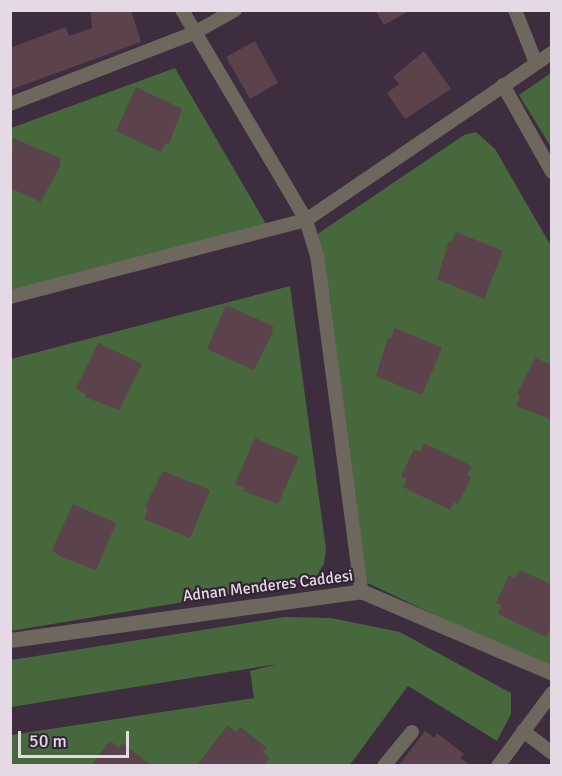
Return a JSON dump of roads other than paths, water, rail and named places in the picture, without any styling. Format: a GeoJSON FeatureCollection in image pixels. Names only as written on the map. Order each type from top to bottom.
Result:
{"type":"FeatureCollection","features":[{"type":"Feature","properties":{"kind":"street"},"geometry":{"type":"LineString","coordinates":[[182,10],[306,220],[318,255],[362,591]]}},
{"type":"Feature","properties":{"kind":"street"},"geometry":{"type":"LineString","coordinates":[[10,104],[194,33],[235,10]]}},
{"type":"Feature","properties":{"kind":"street"},"geometry":{"type":"LineString","coordinates":[[515,10],[536,63]]}},
{"type":"Feature","properties":{"kind":"street"},"geometry":{"type":"LineString","coordinates":[[10,297],[306,220],[552,53]]}},
{"type":"Feature","properties":{"kind":"street"},"geometry":{"type":"LineString","coordinates":[[503,85],[552,172]]}},
{"type":"Feature","properties":{"kind":"street","name":"Adnan Menderes Caddesi"},"geometry":{"type":"LineString","coordinates":[[10,640],[362,591],[552,673]]}},
{"type":"Feature","properties":{"kind":"street"},"geometry":{"type":"LineString","coordinates":[[498,765],[552,693]]}},
{"type":"Feature","properties":{"kind":"street"},"geometry":{"type":"LineString","coordinates":[[523,731],[552,753]]}},
{"type":"Feature","properties":{"kind":"street"},"geometry":{"type":"LineString","coordinates":[[384,765],[412,732]]}}]}
